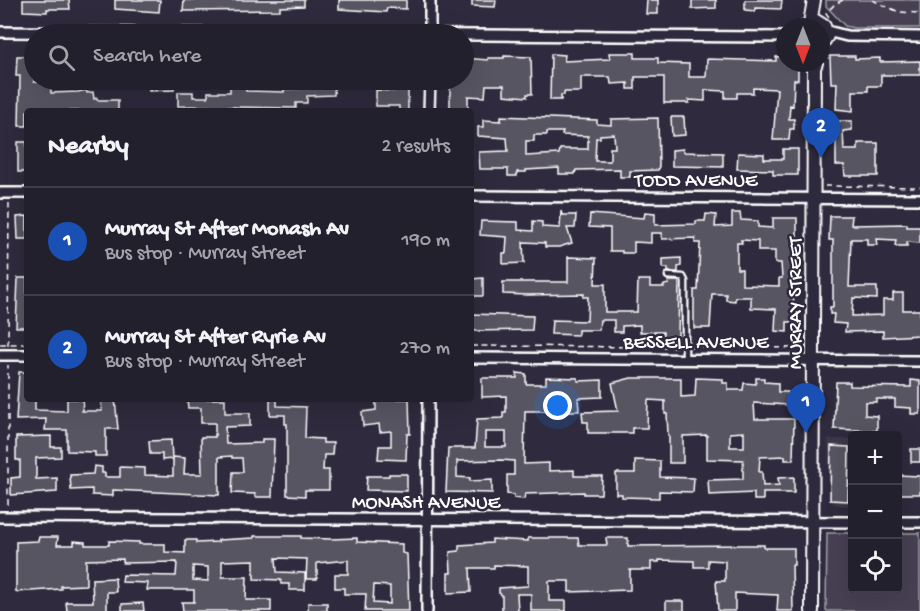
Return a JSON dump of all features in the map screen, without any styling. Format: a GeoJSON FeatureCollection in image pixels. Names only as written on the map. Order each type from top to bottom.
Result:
{"type":"FeatureCollection","features":[{"type":"Feature","properties":{"kind":"main road"},"geometry":{"type":"LineString","coordinates":[[814,2],[817,18]]}},
{"type":"Feature","properties":{"kind":"main road","name":"MURRAY STREET"},"geometry":{"type":"LineString","coordinates":[[812,611],[814,72]]}},
{"type":"Feature","properties":{"kind":"street"},"geometry":{"type":"LineString","coordinates":[[430,0],[430,24]]}},
{"type":"Feature","properties":{"kind":"street"},"geometry":{"type":"LineString","coordinates":[[0,32],[24,32]]}},
{"type":"Feature","properties":{"kind":"street"},"geometry":{"type":"LineString","coordinates":[[830,32],[847,36],[920,37]]}},
{"type":"Feature","properties":{"kind":"street"},"geometry":{"type":"LineString","coordinates":[[474,34],[776,37]]}},
{"type":"Feature","properties":{"kind":"street"},"geometry":{"type":"LineString","coordinates":[[429,108],[430,90]]}},
{"type":"Feature","properties":{"kind":"street"},"geometry":{"type":"LineString","coordinates":[[3,193],[24,194]]}},
{"type":"Feature","properties":{"kind":"street","name":"TODD AVENUE"},"geometry":{"type":"LineString","coordinates":[[474,196],[920,200]]}},
{"type":"Feature","properties":{"kind":"street"},"geometry":{"type":"LineString","coordinates":[[4,355],[24,355]]}},
{"type":"Feature","properties":{"kind":"street","name":"BESSELL AVENUE"},"geometry":{"type":"LineString","coordinates":[[474,358],[920,361]]}},
{"type":"Feature","properties":{"kind":"street"},"geometry":{"type":"LineString","coordinates":[[427,611],[428,402]]}},
{"type":"Feature","properties":{"kind":"street","name":"MONASH AVENUE"},"geometry":{"type":"LineString","coordinates":[[0,517],[848,522]]}},
{"type":"Feature","properties":{"kind":"street"},"geometry":{"type":"LineString","coordinates":[[902,522],[920,522]]}},
{"type":"Feature","properties":{"kind":"lane"},"geometry":{"type":"LineString","coordinates":[[668,276],[680,276],[685,279],[685,359]]}},
{"type":"Feature","properties":{"kind":"path"},"geometry":{"type":"LineString","coordinates":[[824,18],[826,13],[843,0]]}},
{"type":"Feature","properties":{"kind":"path"},"geometry":{"type":"LineString","coordinates":[[872,0],[898,12],[920,13]]}},
{"type":"Feature","properties":{"kind":"path"},"geometry":{"type":"LineString","coordinates":[[822,186],[920,187]]}},
{"type":"Feature","properties":{"kind":"path"},"geometry":{"type":"LineString","coordinates":[[3,193],[8,344]]}},
{"type":"Feature","properties":{"kind":"path"},"geometry":{"type":"LineString","coordinates":[[0,344],[24,344]]}},
{"type":"Feature","properties":{"kind":"path"},"geometry":{"type":"LineString","coordinates":[[474,346],[805,348]]}},
{"type":"Feature","properties":{"kind":"path"},"geometry":{"type":"LineString","coordinates":[[4,355],[8,505]]}},
{"type":"Feature","properties":{"kind":"shaded area"},"geometry":{"type":"Polygon","coordinates":[[[826,0],[920,0],[920,28],[845,26],[826,6],[826,0]]]}},
{"type":"Feature","properties":{"kind":"shaded area"},"geometry":{"type":"Polygon","coordinates":[[[828,439],[848,439],[848,506],[836,505],[829,500],[828,439]]]}},
{"type":"Feature","properties":{"kind":"shaded area"},"geometry":{"type":"Polygon","coordinates":[[[827,533],[848,533],[848,593],[902,593],[902,533],[920,533],[920,611],[826,611],[827,533]]]}},
{"type":"Feature","properties":{"kind":"building"},"geometry":{"type":"Polygon","coordinates":[[[23,0],[69,0],[70,9],[47,9],[47,12],[23,11],[23,0]]]}},
{"type":"Feature","properties":{"kind":"building"},"geometry":{"type":"Polygon","coordinates":[[[115,0],[160,0],[159,12],[115,9],[115,0]]]}},
{"type":"Feature","properties":{"kind":"building"},"geometry":{"type":"Polygon","coordinates":[[[184,0],[304,0],[304,6],[280,7],[280,10],[183,11],[184,0]]]}},
{"type":"Feature","properties":{"kind":"building"},"geometry":{"type":"Polygon","coordinates":[[[339,0],[406,0],[406,9],[387,8],[386,12],[339,9],[339,0]]]}},
{"type":"Feature","properties":{"kind":"building"},"geometry":{"type":"Polygon","coordinates":[[[472,0],[496,0],[495,7],[472,6],[472,0]]]}},
{"type":"Feature","properties":{"kind":"building"},"geometry":{"type":"Polygon","coordinates":[[[647,0],[658,0],[658,14],[646,14],[647,0]]]}},
{"type":"Feature","properties":{"kind":"building"},"geometry":{"type":"Polygon","coordinates":[[[692,0],[716,0],[716,8],[692,9],[692,0]]]}},
{"type":"Feature","properties":{"kind":"building"},"geometry":{"type":"Polygon","coordinates":[[[745,0],[782,0],[781,9],[745,10],[745,0]]]}},
{"type":"Feature","properties":{"kind":"building"},"geometry":{"type":"Polygon","coordinates":[[[609,53],[635,53],[635,58],[658,58],[658,63],[689,64],[689,77],[706,77],[707,59],[776,61],[776,72],[798,72],[798,80],[794,80],[793,106],[790,105],[789,119],[794,119],[794,129],[790,129],[789,140],[773,140],[777,89],[753,88],[753,93],[737,93],[737,98],[725,98],[725,91],[705,90],[705,101],[664,103],[664,77],[635,77],[635,89],[628,89],[628,83],[611,84],[610,77],[581,77],[581,92],[564,92],[561,100],[550,100],[551,54],[565,55],[564,61],[610,59],[609,53]]]}},
{"type":"Feature","properties":{"kind":"building"},"geometry":{"type":"Polygon","coordinates":[[[17,56],[24,56],[24,90],[51,90],[51,93],[86,90],[87,93],[93,92],[94,99],[97,98],[97,100],[118,100],[118,108],[24,108],[24,126],[19,126],[20,76],[16,76],[17,56]]]}},
{"type":"Feature","properties":{"kind":"building"},"geometry":{"type":"Polygon","coordinates":[[[504,56],[531,57],[532,94],[527,94],[527,97],[504,95],[504,85],[486,85],[485,97],[468,96],[468,108],[450,108],[450,90],[474,90],[474,59],[504,58],[504,56]]]}},
{"type":"Feature","properties":{"kind":"building"},"geometry":{"type":"Polygon","coordinates":[[[830,56],[855,56],[855,59],[880,58],[880,62],[920,61],[920,75],[881,75],[881,86],[868,86],[868,91],[853,91],[853,111],[836,109],[837,83],[831,83],[830,56]]]}},
{"type":"Feature","properties":{"kind":"building"},"geometry":{"type":"Polygon","coordinates":[[[230,90],[284,92],[284,90],[334,90],[334,95],[307,96],[307,103],[296,103],[296,108],[178,106],[178,92],[193,92],[193,97],[208,97],[208,92],[230,92],[230,90]]]}},
{"type":"Feature","properties":{"kind":"building"},"geometry":{"type":"Polygon","coordinates":[[[376,90],[408,90],[408,108],[376,106],[376,90]]]}},
{"type":"Feature","properties":{"kind":"building"},"geometry":{"type":"Polygon","coordinates":[[[501,116],[597,120],[597,124],[611,125],[611,119],[658,118],[658,170],[630,171],[630,177],[620,177],[620,169],[576,170],[575,174],[559,174],[559,168],[526,170],[526,172],[517,172],[517,176],[508,176],[508,169],[480,169],[479,152],[508,151],[507,138],[478,136],[478,127],[483,127],[483,120],[501,121],[501,116]],[[547,132],[547,135],[534,135],[534,141],[526,141],[526,156],[559,154],[560,149],[588,149],[588,136],[547,132]],[[614,134],[600,135],[600,138],[596,138],[595,161],[610,161],[610,148],[615,148],[614,134]]]}},
{"type":"Feature","properties":{"kind":"building"},"geometry":{"type":"Polygon","coordinates":[[[671,117],[684,117],[685,135],[672,136],[671,117]]]}},
{"type":"Feature","properties":{"kind":"building"},"geometry":{"type":"Polygon","coordinates":[[[836,121],[852,121],[852,130],[843,131],[844,150],[858,150],[858,143],[878,143],[878,176],[845,176],[844,165],[836,165],[836,142],[831,142],[830,123],[836,123],[836,121]]]}},
{"type":"Feature","properties":{"kind":"building"},"geometry":{"type":"Polygon","coordinates":[[[18,142],[24,142],[24,172],[18,172],[18,142]]]}},
{"type":"Feature","properties":{"kind":"building"},"geometry":{"type":"Polygon","coordinates":[[[683,149],[683,152],[723,153],[723,167],[672,166],[672,150],[683,149]]]}},
{"type":"Feature","properties":{"kind":"building"},"geometry":{"type":"Polygon","coordinates":[[[783,149],[798,149],[798,175],[773,175],[773,170],[737,169],[738,153],[764,154],[764,159],[783,159],[783,149]]]}},
{"type":"Feature","properties":{"kind":"building"},"geometry":{"type":"Polygon","coordinates":[[[561,211],[562,215],[576,215],[575,228],[567,228],[572,243],[559,247],[545,247],[545,243],[523,242],[524,263],[503,264],[507,237],[480,235],[481,221],[518,222],[518,230],[533,231],[533,221],[542,222],[542,227],[560,228],[561,211]]]}},
{"type":"Feature","properties":{"kind":"building"},"geometry":{"type":"Polygon","coordinates":[[[645,212],[655,213],[655,225],[696,224],[696,221],[705,221],[706,214],[716,215],[715,227],[732,226],[732,213],[740,213],[741,220],[758,221],[758,227],[773,228],[773,218],[797,218],[797,243],[794,243],[795,271],[793,272],[794,322],[787,322],[787,332],[775,331],[776,309],[751,308],[751,297],[735,297],[735,301],[726,300],[726,294],[712,294],[710,328],[694,328],[694,290],[698,290],[700,243],[695,243],[695,238],[662,239],[662,233],[651,233],[651,243],[634,242],[634,253],[622,253],[622,251],[610,251],[610,228],[589,227],[590,214],[644,218],[645,212]],[[741,240],[742,243],[737,243],[737,269],[742,269],[742,285],[779,286],[779,278],[782,278],[781,263],[775,263],[775,251],[758,251],[758,241],[741,240]]]}},
{"type":"Feature","properties":{"kind":"building"},"geometry":{"type":"Polygon","coordinates":[[[24,216],[24,239],[18,239],[17,217],[24,216]]]}},
{"type":"Feature","properties":{"kind":"building"},"geometry":{"type":"Polygon","coordinates":[[[830,216],[852,216],[851,225],[907,224],[907,227],[920,227],[920,243],[907,242],[907,246],[895,246],[896,240],[876,239],[877,245],[867,245],[867,239],[851,239],[849,287],[877,287],[877,299],[853,298],[852,316],[883,315],[883,300],[893,300],[893,293],[903,293],[903,310],[920,310],[920,335],[883,337],[883,331],[845,332],[846,324],[833,323],[834,314],[830,314],[830,307],[833,307],[833,240],[829,240],[830,216]]]}},
{"type":"Feature","properties":{"kind":"building"},"geometry":{"type":"Polygon","coordinates":[[[568,257],[596,258],[595,284],[605,284],[605,312],[637,312],[638,280],[650,280],[650,287],[664,287],[669,284],[668,281],[679,281],[678,336],[663,337],[663,332],[640,332],[640,325],[622,326],[622,332],[614,332],[614,320],[600,320],[599,330],[578,330],[578,335],[551,334],[552,320],[587,321],[588,297],[583,297],[584,294],[503,294],[503,282],[568,282],[568,257]]]}},
{"type":"Feature","properties":{"kind":"building"},"geometry":{"type":"Polygon","coordinates":[[[681,258],[678,272],[668,272],[668,268],[663,268],[663,259],[681,258]]]}},
{"type":"Feature","properties":{"kind":"building"},"geometry":{"type":"Polygon","coordinates":[[[18,278],[24,278],[24,327],[16,327],[18,278]]]}},
{"type":"Feature","properties":{"kind":"building"},"geometry":{"type":"Polygon","coordinates":[[[483,278],[483,296],[474,296],[474,279],[483,278]]]}},
{"type":"Feature","properties":{"kind":"building"},"geometry":{"type":"Polygon","coordinates":[[[474,314],[533,316],[532,330],[474,331],[474,314]]]}},
{"type":"Feature","properties":{"kind":"building"},"geometry":{"type":"Polygon","coordinates":[[[19,372],[24,372],[24,402],[35,402],[35,410],[67,411],[67,402],[83,402],[82,411],[102,411],[101,402],[115,402],[118,429],[106,429],[106,456],[95,456],[95,452],[67,451],[67,430],[45,430],[46,419],[16,420],[19,372]]]}},
{"type":"Feature","properties":{"kind":"building"},"geometry":{"type":"Polygon","coordinates":[[[517,373],[526,374],[526,384],[546,384],[546,377],[578,378],[578,381],[602,380],[602,397],[578,398],[579,411],[569,411],[568,404],[553,404],[553,411],[525,411],[524,464],[549,463],[549,471],[574,470],[574,476],[602,476],[601,494],[584,494],[584,492],[525,494],[524,499],[514,498],[514,495],[507,494],[507,475],[514,475],[514,461],[501,460],[457,461],[457,477],[470,478],[470,481],[492,480],[492,493],[446,492],[448,448],[475,448],[477,419],[503,418],[503,412],[506,412],[506,396],[482,397],[482,378],[517,378],[517,373]],[[485,432],[485,447],[506,447],[506,432],[485,432]]]}},
{"type":"Feature","properties":{"kind":"building"},"geometry":{"type":"Polygon","coordinates":[[[631,378],[681,378],[681,397],[695,396],[696,378],[723,379],[723,383],[728,383],[728,390],[743,390],[744,383],[756,384],[756,378],[764,378],[764,382],[778,383],[778,392],[788,392],[788,405],[754,403],[755,419],[794,419],[793,460],[785,460],[785,456],[760,457],[759,472],[762,472],[763,486],[779,485],[778,478],[794,477],[794,493],[763,493],[763,500],[754,500],[754,493],[709,495],[708,480],[743,479],[743,460],[707,459],[707,435],[683,436],[683,463],[669,463],[669,435],[665,401],[648,400],[647,428],[632,428],[632,433],[588,433],[588,422],[583,422],[582,412],[618,411],[612,383],[631,378]],[[744,432],[730,433],[730,447],[744,447],[744,432]]]}},
{"type":"Feature","properties":{"kind":"building"},"geometry":{"type":"Polygon","coordinates":[[[911,380],[920,381],[920,414],[911,414],[911,408],[895,407],[895,399],[876,399],[876,402],[865,402],[865,415],[877,416],[877,431],[834,429],[836,382],[850,382],[850,386],[911,387],[911,380]]]}},
{"type":"Feature","properties":{"kind":"building"},"geometry":{"type":"Polygon","coordinates":[[[187,402],[225,402],[225,413],[250,413],[250,426],[225,427],[226,444],[262,443],[262,439],[274,439],[272,497],[232,493],[233,472],[243,472],[242,458],[232,458],[232,456],[219,457],[219,495],[113,490],[113,496],[92,495],[92,489],[71,490],[70,475],[93,474],[94,466],[102,467],[105,477],[120,477],[120,467],[145,468],[145,475],[173,476],[173,457],[185,458],[184,474],[202,474],[201,437],[215,437],[215,423],[201,423],[201,408],[188,408],[187,402]]]}},
{"type":"Feature","properties":{"kind":"building"},"geometry":{"type":"Polygon","coordinates":[[[270,402],[277,402],[277,406],[306,407],[305,438],[323,439],[323,443],[333,443],[332,455],[324,455],[323,470],[329,470],[329,490],[305,490],[305,496],[287,495],[287,424],[285,424],[285,415],[270,415],[270,402]]]}},
{"type":"Feature","properties":{"kind":"building"},"geometry":{"type":"Polygon","coordinates":[[[376,402],[409,402],[410,434],[407,434],[406,460],[378,459],[379,446],[391,446],[391,431],[380,432],[379,424],[363,426],[362,412],[376,410],[376,402]]]}},
{"type":"Feature","properties":{"kind":"building"},"geometry":{"type":"Polygon","coordinates":[[[51,436],[51,447],[61,447],[61,457],[36,458],[36,479],[57,478],[57,492],[11,495],[11,478],[20,477],[20,460],[16,460],[16,437],[51,436]]]}},
{"type":"Feature","properties":{"kind":"building"},"geometry":{"type":"Polygon","coordinates":[[[171,440],[172,459],[162,460],[162,454],[150,454],[149,441],[171,440]]]}},
{"type":"Feature","properties":{"kind":"building"},"geometry":{"type":"Polygon","coordinates":[[[831,446],[848,447],[848,501],[830,500],[831,446]]]}},
{"type":"Feature","properties":{"kind":"building"},"geometry":{"type":"Polygon","coordinates":[[[911,449],[920,449],[920,462],[911,462],[911,449]]]}},
{"type":"Feature","properties":{"kind":"building"},"geometry":{"type":"Polygon","coordinates":[[[635,460],[660,461],[660,477],[694,478],[693,492],[659,491],[659,498],[622,497],[622,494],[616,494],[616,473],[635,473],[635,460]]]}},
{"type":"Feature","properties":{"kind":"building"},"geometry":{"type":"Polygon","coordinates":[[[389,474],[407,474],[407,491],[366,490],[367,476],[389,476],[389,474]]]}},
{"type":"Feature","properties":{"kind":"building"},"geometry":{"type":"Polygon","coordinates":[[[902,475],[920,476],[920,494],[902,494],[902,475]]]}},
{"type":"Feature","properties":{"kind":"building"},"geometry":{"type":"Polygon","coordinates":[[[254,536],[357,538],[357,542],[402,544],[402,553],[407,554],[409,611],[365,611],[366,594],[344,594],[344,588],[335,588],[335,574],[348,574],[348,560],[317,563],[317,579],[306,579],[307,559],[276,558],[277,572],[305,573],[305,590],[289,590],[289,584],[281,584],[281,580],[254,579],[254,560],[222,561],[222,577],[247,577],[246,600],[271,600],[271,611],[183,611],[182,602],[194,602],[194,590],[147,590],[148,583],[122,582],[123,575],[176,576],[177,562],[123,563],[123,559],[86,560],[86,585],[16,592],[16,542],[38,541],[39,537],[58,537],[57,545],[74,545],[74,541],[85,542],[85,545],[109,545],[109,541],[139,542],[139,544],[165,544],[165,552],[185,553],[185,540],[196,540],[196,543],[254,538],[254,536]],[[193,566],[193,580],[208,581],[208,567],[193,566]],[[374,585],[373,603],[390,604],[390,586],[374,585]]]}},
{"type":"Feature","properties":{"kind":"building"},"geometry":{"type":"Polygon","coordinates":[[[528,538],[578,538],[579,545],[607,545],[606,538],[628,538],[628,546],[764,545],[764,548],[794,548],[793,611],[777,611],[778,595],[735,593],[735,611],[718,611],[716,581],[725,581],[725,561],[708,560],[708,567],[694,567],[694,561],[659,560],[659,562],[651,562],[651,570],[630,570],[630,590],[569,592],[569,581],[549,581],[549,601],[566,601],[566,611],[531,611],[531,594],[517,594],[518,611],[502,611],[502,595],[499,593],[499,588],[528,586],[528,566],[494,565],[494,568],[470,568],[471,592],[448,593],[448,573],[451,573],[450,552],[459,551],[459,545],[492,543],[492,539],[528,541],[528,538]]]}},
{"type":"Feature","properties":{"kind":"building"},"geometry":{"type":"Polygon","coordinates":[[[115,578],[116,592],[107,592],[107,611],[67,611],[66,602],[93,602],[92,579],[115,578]]]}},
{"type":"Feature","properties":{"kind":"building"},"geometry":{"type":"Polygon","coordinates":[[[666,601],[684,601],[684,611],[666,611],[666,601]]]}},
{"type":"Feature","properties":{"kind":"building"},"geometry":{"type":"Polygon","coordinates":[[[143,603],[144,611],[122,611],[122,604],[143,603]]]}},
{"type":"Feature","properties":{"kind":"building"},"geometry":{"type":"Polygon","coordinates":[[[308,603],[327,603],[327,611],[308,611],[308,603]]]}},
{"type":"Feature","properties":{"kind":"place","name":"Murray St After Ryrie Av"},"geometry":{"type":"Point","coordinates":[821,158]}},
{"type":"Feature","properties":{"kind":"place","name":"Murray St After Monash Av"},"geometry":{"type":"Point","coordinates":[806,433]}}]}
